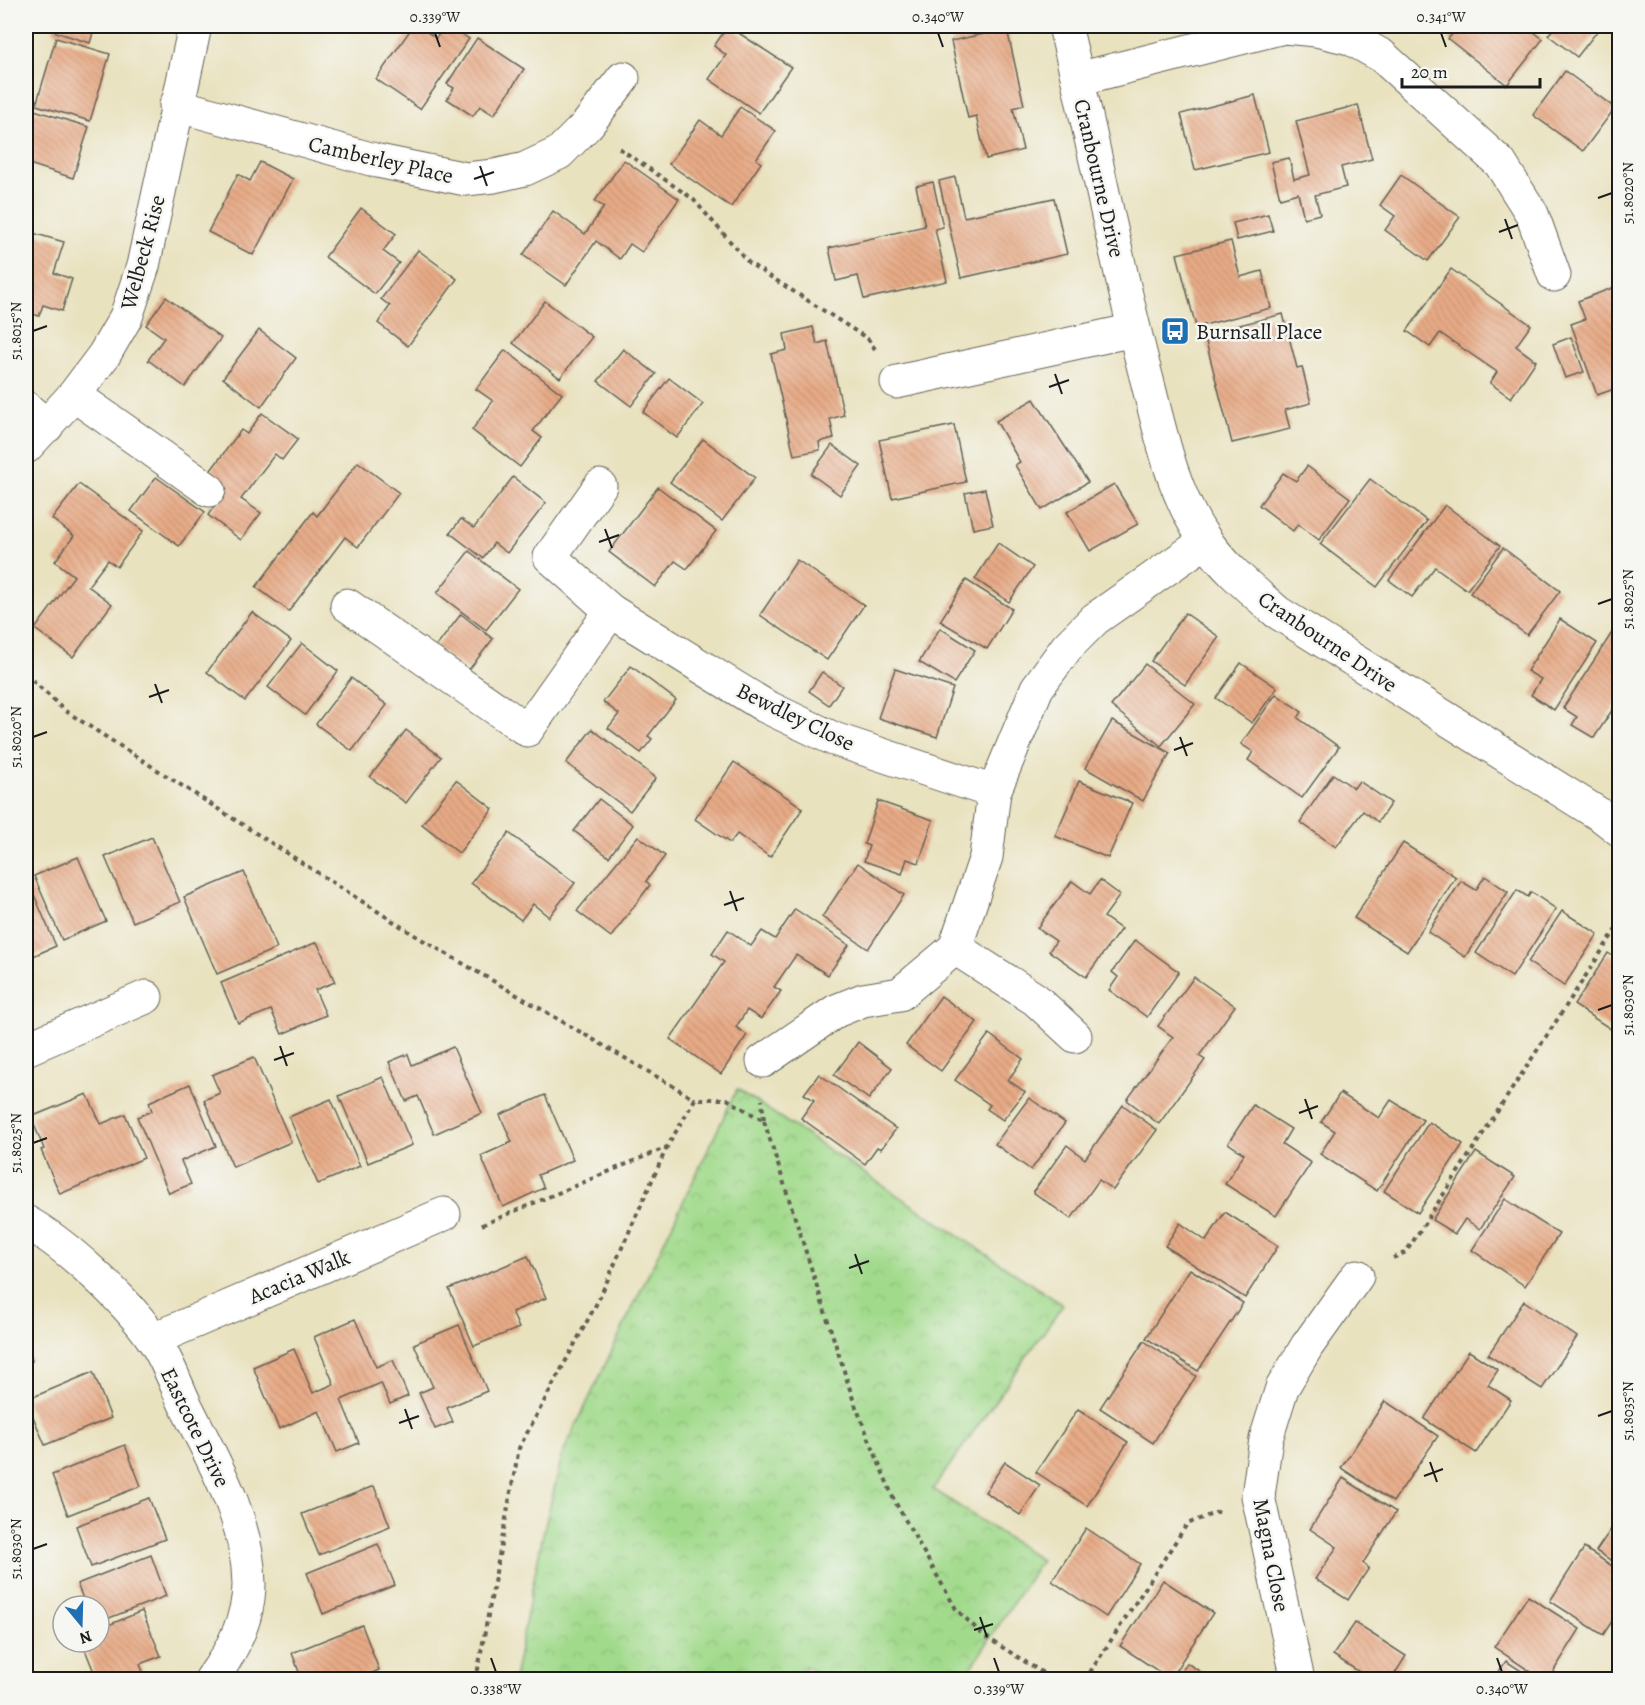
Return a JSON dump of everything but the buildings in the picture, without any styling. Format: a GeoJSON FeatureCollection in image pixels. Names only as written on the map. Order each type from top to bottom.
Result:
{"type":"FeatureCollection","features":[{"type":"Feature","properties":{"kind":"street","name":"Welbeck Rise"},"geometry":{"type":"LineString","coordinates":[[33,427],[74,395],[104,355],[126,317],[143,266],[176,105],[195,26]]}},
{"type":"Feature","properties":{"kind":"street","name":"Cranbourne Drive"},"geometry":{"type":"LineString","coordinates":[[1065,26],[1134,330],[1163,441],[1181,495],[1206,541],[1241,581],[1277,612],[1602,816],[1620,830]]}},
{"type":"Feature","properties":{"kind":"street"},"geometry":{"type":"LineString","coordinates":[[1078,79],[1284,27],[1316,30],[1350,38],[1382,56],[1500,163],[1532,214],[1554,275]]}},
{"type":"Feature","properties":{"kind":"street","name":"Camberley Place"},"geometry":{"type":"LineString","coordinates":[[176,105],[378,161],[466,179],[525,169],[559,153],[586,125],[623,78]]}},
{"type":"Feature","properties":{"kind":"street"},"geometry":{"type":"LineString","coordinates":[[897,382],[1134,330]]}},
{"type":"Feature","properties":{"kind":"street"},"geometry":{"type":"LineString","coordinates":[[74,395],[209,490]]}},
{"type":"Feature","properties":{"kind":"street","name":"Bewdley Close"},"geometry":{"type":"LineString","coordinates":[[600,486],[550,557],[610,611],[765,706],[834,739],[994,792]]}},
{"type":"Feature","properties":{"kind":"street"},"geometry":{"type":"LineString","coordinates":[[763,1061],[836,1011],[863,1000],[900,994],[955,948],[986,857],[994,792],[1037,688],[1067,647],[1095,619],[1206,541]]}},
{"type":"Feature","properties":{"kind":"street"},"geometry":{"type":"LineString","coordinates":[[347,605],[527,730],[610,611]]}},
{"type":"Feature","properties":{"kind":"street"},"geometry":{"type":"LineString","coordinates":[[955,948],[1035,999],[1076,1036]]}},
{"type":"Feature","properties":{"kind":"street"},"geometry":{"type":"LineString","coordinates":[[26,1049],[146,997]]}},
{"type":"Feature","properties":{"kind":"street","name":"Acacia Walk"},"geometry":{"type":"LineString","coordinates":[[154,1339],[444,1214]]}},
{"type":"Feature","properties":{"kind":"street","name":"Eastcote Drive"},"geometry":{"type":"LineString","coordinates":[[26,1222],[99,1277],[154,1339],[231,1497],[245,1542],[249,1585],[243,1620],[226,1660],[211,1680]]}},
{"type":"Feature","properties":{"kind":"street","name":"Magna Close"},"geometry":{"type":"LineString","coordinates":[[1298,1680],[1258,1496],[1266,1439],[1282,1388],[1306,1346],[1357,1276]]}},
{"type":"Feature","properties":{"kind":"path"},"geometry":{"type":"LineString","coordinates":[[586,125],[693,199],[749,263],[868,339],[897,382]]}},
{"type":"Feature","properties":{"kind":"path"},"geometry":{"type":"LineString","coordinates":[[26,674],[64,710],[416,936],[695,1099],[727,1099],[764,1121]]}},
{"type":"Feature","properties":{"kind":"path"},"geometry":{"type":"LineString","coordinates":[[1357,1276],[1406,1252],[1620,923]]}},
{"type":"Feature","properties":{"kind":"path"},"geometry":{"type":"LineString","coordinates":[[771,1093],[762,1100],[764,1121],[854,1402],[894,1500],[956,1609],[983,1635],[1054,1680]]}},
{"type":"Feature","properties":{"kind":"path"},"geometry":{"type":"LineString","coordinates":[[476,1680],[519,1448],[599,1299],[667,1147],[695,1099]]}},
{"type":"Feature","properties":{"kind":"path"},"geometry":{"type":"LineString","coordinates":[[444,1214],[464,1233],[667,1147]]}},
{"type":"Feature","properties":{"kind":"path"},"geometry":{"type":"LineString","coordinates":[[1085,1680],[1187,1524],[1258,1496]]}},
{"type":"Feature","properties":{"kind":"green space"},"geometry":{"type":"Polygon","coordinates":[[[737,1089],[1063,1305],[933,1489],[1041,1560],[964,1679],[825,1679],[806,1666],[797,1680],[514,1679],[543,1534],[563,1453],[737,1089]]]}},
{"type":"Feature","properties":{"kind":"place","name":"Burnsall Place"},"geometry":{"type":"Point","coordinates":[1175,331]}}]}
